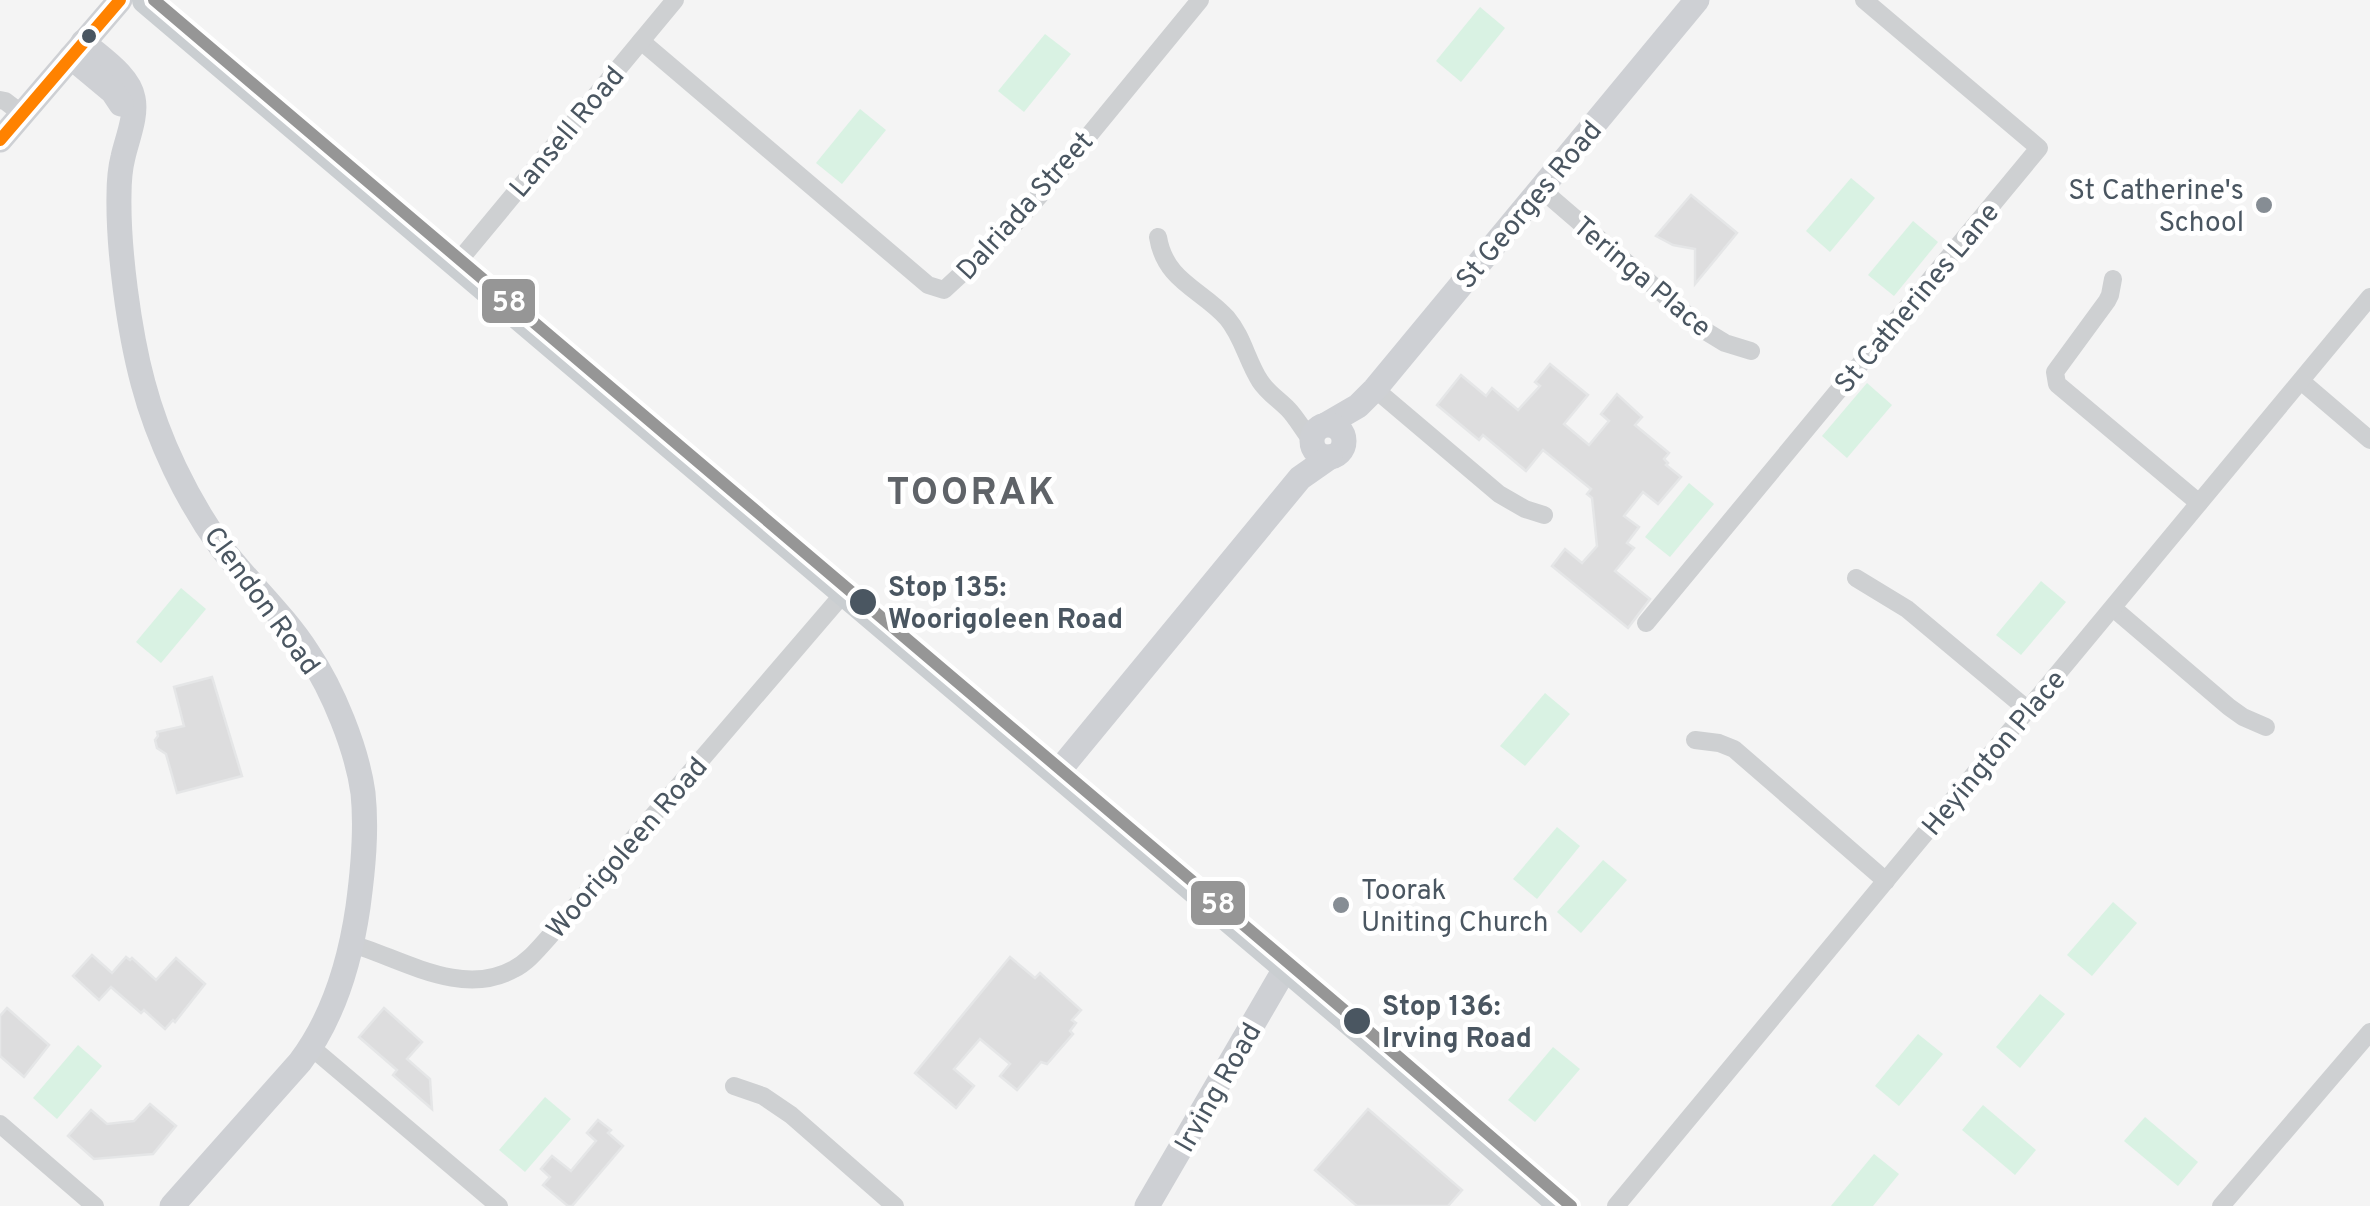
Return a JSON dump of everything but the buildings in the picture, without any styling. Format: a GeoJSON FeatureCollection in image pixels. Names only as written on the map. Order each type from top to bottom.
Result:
{"type":"FeatureCollection","features":[{"type":"Feature","properties":{"kind":"main road"},"geometry":{"type":"LineString","coordinates":[[146,0],[1286,967],[1544,1200]]}},
{"type":"Feature","properties":{"kind":"street"},"geometry":{"type":"LineString","coordinates":[[0,140],[11,107],[77,50],[120,0]]}},
{"type":"Feature","properties":{"kind":"street","name":"Lansell Road"},"geometry":{"type":"LineString","coordinates":[[456,263],[675,0]]}},
{"type":"Feature","properties":{"kind":"street","name":"Dalriada Street"},"geometry":{"type":"LineString","coordinates":[[641,41],[928,285],[944,290],[1011,228],[1200,0]]}},
{"type":"Feature","properties":{"kind":"street","name":"St Georges Road"},"geometry":{"type":"LineString","coordinates":[[1057,772],[1300,478],[1325,438],[1367,397],[1697,0]]}},
{"type":"Feature","properties":{"kind":"street","name":"St Catherines Lane"},"geometry":{"type":"LineString","coordinates":[[1646,623],[2039,148],[1864,0]]}},
{"type":"Feature","properties":{"kind":"street","name":"Clendon Road"},"geometry":{"type":"LineString","coordinates":[[77,50],[128,86],[134,101],[121,163],[119,198],[127,295],[143,384],[169,452],[220,546],[309,654],[352,748],[362,792],[362,879],[352,944],[330,1012],[311,1047],[172,1206]]}},
{"type":"Feature","properties":{"kind":"street","name":"Teringa Place"},"geometry":{"type":"LineString","coordinates":[[1540,189],[1707,332],[1725,344],[1751,350]]}},
{"type":"Feature","properties":{"kind":"street"},"geometry":{"type":"LineString","coordinates":[[1158,238],[1161,257],[1236,331],[1261,383],[1325,438]]}},
{"type":"Feature","properties":{"kind":"street"},"geometry":{"type":"LineString","coordinates":[[2112,279],[2107,301],[2046,378],[2199,504]]}},
{"type":"Feature","properties":{"kind":"street","name":"Heyington Place"},"geometry":{"type":"LineString","coordinates":[[1616,1206],[2370,297]]}},
{"type":"Feature","properties":{"kind":"street"},"geometry":{"type":"LineString","coordinates":[[2301,380],[2370,440]]}},
{"type":"Feature","properties":{"kind":"street"},"geometry":{"type":"LineString","coordinates":[[1367,397],[1500,494],[1544,516]]}},
{"type":"Feature","properties":{"kind":"street"},"geometry":{"type":"LineString","coordinates":[[1856,578],[1906,609],[2028,710]]}},
{"type":"Feature","properties":{"kind":"street","name":"Woorigoleen Road"},"geometry":{"type":"LineString","coordinates":[[352,944],[447,977],[468,980],[490,978],[522,964],[550,937],[844,592]]}},
{"type":"Feature","properties":{"kind":"street"},"geometry":{"type":"LineString","coordinates":[[2113,608],[2229,708],[2266,727]]}},
{"type":"Feature","properties":{"kind":"street"},"geometry":{"type":"LineString","coordinates":[[1695,740],[1734,749],[1886,881]]}},
{"type":"Feature","properties":{"kind":"street","name":"Irving Road"},"geometry":{"type":"LineString","coordinates":[[1147,1206],[1286,967]]}},
{"type":"Feature","properties":{"kind":"street"},"geometry":{"type":"LineString","coordinates":[[2221,1206],[2370,1032]]}},
{"type":"Feature","properties":{"kind":"street"},"geometry":{"type":"LineString","coordinates":[[311,1047],[499,1206]]}},
{"type":"Feature","properties":{"kind":"street"},"geometry":{"type":"LineString","coordinates":[[734,1086],[763,1096],[791,1115],[895,1206]]}},
{"type":"Feature","properties":{"kind":"street"},"geometry":{"type":"LineString","coordinates":[[0,1124],[95,1206]]}},
{"type":"Feature","properties":{"kind":"green space"},"geometry":{"type":"Polygon","coordinates":[[[1480,7],[1505,28],[1461,82],[1436,61],[1480,7]]]}},
{"type":"Feature","properties":{"kind":"green space"},"geometry":{"type":"Polygon","coordinates":[[[1045,34],[1071,54],[1024,112],[998,91],[1045,34]]]}},
{"type":"Feature","properties":{"kind":"green space"},"geometry":{"type":"Polygon","coordinates":[[[860,109],[886,130],[842,184],[816,163],[860,109]]]}},
{"type":"Feature","properties":{"kind":"green space"},"geometry":{"type":"Polygon","coordinates":[[[1851,178],[1875,198],[1830,252],[1806,231],[1851,178]]]}},
{"type":"Feature","properties":{"kind":"green space"},"geometry":{"type":"Polygon","coordinates":[[[1913,221],[1938,242],[1894,296],[1868,275],[1913,221]]]}},
{"type":"Feature","properties":{"kind":"green space"},"geometry":{"type":"Polygon","coordinates":[[[1867,383],[1892,405],[1847,458],[1822,436],[1867,383]]]}},
{"type":"Feature","properties":{"kind":"green space"},"geometry":{"type":"Polygon","coordinates":[[[1689,483],[1714,504],[1670,557],[1645,537],[1689,483]]]}},
{"type":"Feature","properties":{"kind":"green space"},"geometry":{"type":"Polygon","coordinates":[[[2041,581],[2066,602],[2021,655],[1996,635],[2041,581]]]}},
{"type":"Feature","properties":{"kind":"green space"},"geometry":{"type":"Polygon","coordinates":[[[181,588],[206,609],[161,663],[136,642],[181,588]]]}},
{"type":"Feature","properties":{"kind":"green space"},"geometry":{"type":"Polygon","coordinates":[[[1545,693],[1570,714],[1525,766],[1500,746],[1545,693]]]}},
{"type":"Feature","properties":{"kind":"green space"},"geometry":{"type":"Polygon","coordinates":[[[1557,827],[1580,846],[1537,899],[1513,879],[1557,827]]]}},
{"type":"Feature","properties":{"kind":"green space"},"geometry":{"type":"Polygon","coordinates":[[[1603,860],[1627,880],[1581,933],[1557,912],[1603,860]]]}},
{"type":"Feature","properties":{"kind":"green space"},"geometry":{"type":"Polygon","coordinates":[[[2113,902],[2137,923],[2092,976],[2067,955],[2113,902]]]}},
{"type":"Feature","properties":{"kind":"green space"},"geometry":{"type":"Polygon","coordinates":[[[2040,994],[2065,1014],[2020,1068],[1996,1047],[2040,994]]]}},
{"type":"Feature","properties":{"kind":"green space"},"geometry":{"type":"Polygon","coordinates":[[[1918,1034],[1943,1054],[1899,1106],[1875,1086],[1918,1034]]]}},
{"type":"Feature","properties":{"kind":"green space"},"geometry":{"type":"Polygon","coordinates":[[[78,1045],[102,1066],[57,1119],[33,1098],[78,1045]]]}},
{"type":"Feature","properties":{"kind":"green space"},"geometry":{"type":"Polygon","coordinates":[[[1553,1047],[1580,1069],[1535,1122],[1508,1100],[1553,1047]]]}},
{"type":"Feature","properties":{"kind":"green space"},"geometry":{"type":"Polygon","coordinates":[[[545,1097],[571,1119],[525,1172],[499,1150],[545,1097]]]}},
{"type":"Feature","properties":{"kind":"green space"},"geometry":{"type":"Polygon","coordinates":[[[1983,1105],[2036,1150],[2015,1175],[1962,1130],[1983,1105]]]}},
{"type":"Feature","properties":{"kind":"green space"},"geometry":{"type":"Polygon","coordinates":[[[2145,1117],[2198,1162],[2178,1186],[2124,1141],[2145,1117]]]}},
{"type":"Feature","properties":{"kind":"green space"},"geometry":{"type":"Polygon","coordinates":[[[1874,1154],[1899,1174],[1873,1206],[1831,1206],[1874,1154]]]}},
{"type":"Feature","properties":{"kind":"transit line"},"geometry":{"type":"LineString","coordinates":[[0,140],[120,0]]}},
{"type":"Feature","properties":{"kind":"transit line","name":"58"},"geometry":{"type":"LineString","coordinates":[[154,0],[1571,1206]]}},
{"type":"Feature","properties":{"kind":"place","name":"St Catherine's School"},"geometry":{"type":"Point","coordinates":[2264,205]}},
{"type":"Feature","properties":{"kind":"place","name":"Stop 135: Woorigoleen Road"},"geometry":{"type":"Point","coordinates":[863,602]}},
{"type":"Feature","properties":{"kind":"place","name":"Toorak Uniting Church"},"geometry":{"type":"Point","coordinates":[1341,905]}},
{"type":"Feature","properties":{"kind":"place","name":"Stop 136: Irving Road"},"geometry":{"type":"Point","coordinates":[1357,1021]}},
{"type":"Feature","properties":{"kind":"district","name":"TOORAK"},"geometry":{"type":"Point","coordinates":[972,491]}}]}
